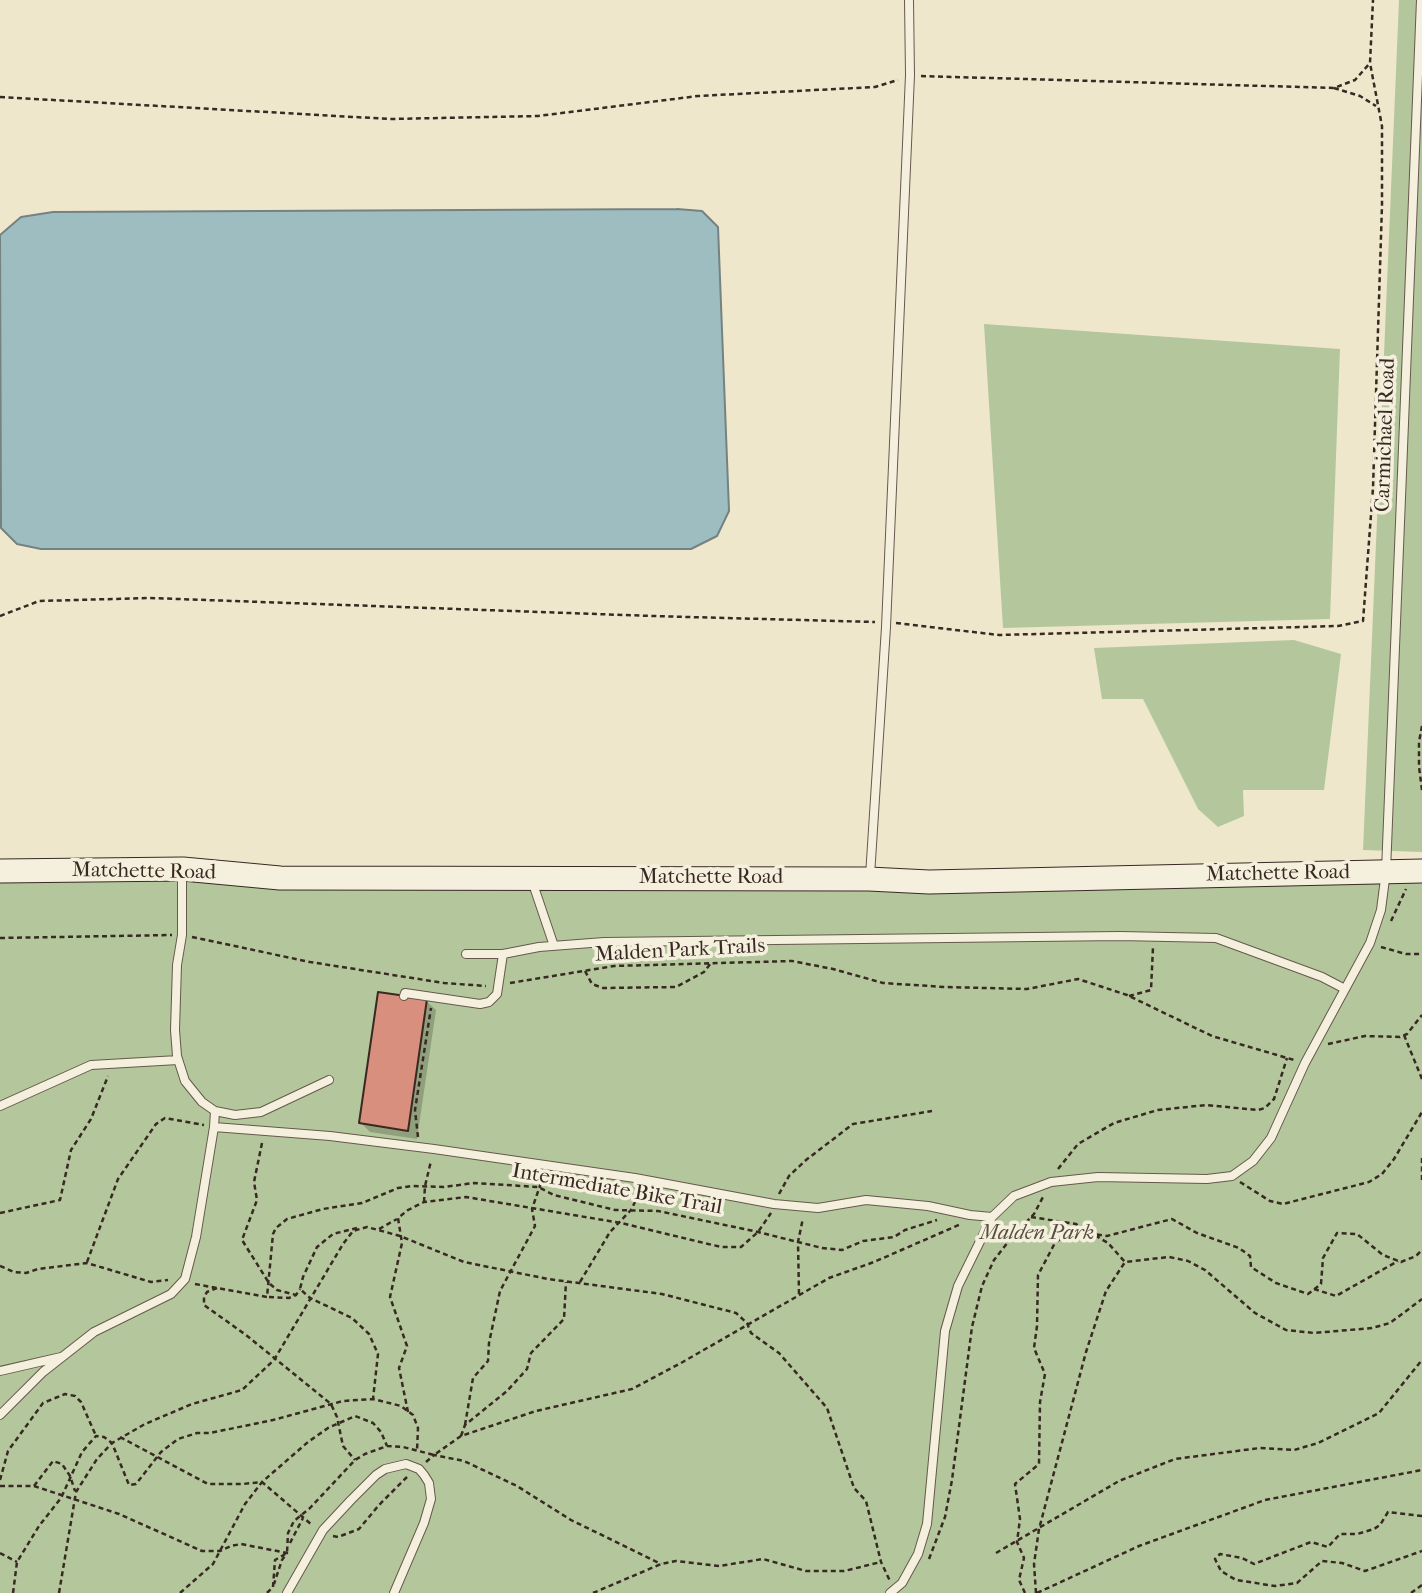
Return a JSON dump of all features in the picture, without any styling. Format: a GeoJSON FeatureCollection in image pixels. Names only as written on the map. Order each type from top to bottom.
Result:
{"type":"FeatureCollection","features":[{"type":"Feature","properties":{"kind":"main road","name":"Matchette Road"},"geometry":{"type":"LineString","coordinates":[[0,871],[183,869],[280,878],[869,879],[929,882],[1422,872]]}},
{"type":"Feature","properties":{"kind":"lane"},"geometry":{"type":"LineString","coordinates":[[869,879],[886,622],[909,75],[909,0]]}},
{"type":"Feature","properties":{"kind":"lane","name":"Carmichael Road"},"geometry":{"type":"LineString","coordinates":[[1232,1176],[1253,1161],[1271,1138],[1305,1063],[1370,943],[1381,910],[1386,871],[1421,0]]}},
{"type":"Feature","properties":{"kind":"lane"},"geometry":{"type":"LineString","coordinates":[[183,869],[182,935],[177,965],[175,1030],[178,1060],[185,1081],[202,1102],[215,1111],[235,1115],[261,1112],[330,1080]]}},
{"type":"Feature","properties":{"kind":"lane"},"geometry":{"type":"LineString","coordinates":[[531,878],[554,946]]}},
{"type":"Feature","properties":{"kind":"lane"},"geometry":{"type":"LineString","coordinates":[[466,954],[503,954],[604,942],[1216,938],[1322,977],[1345,989]]}},
{"type":"Feature","properties":{"kind":"lane"},"geometry":{"type":"LineString","coordinates":[[404,996],[405,993],[480,1004],[494,999],[503,954]]}},
{"type":"Feature","properties":{"kind":"lane"},"geometry":{"type":"LineString","coordinates":[[0,1106],[91,1065],[178,1060]]}},
{"type":"Feature","properties":{"kind":"lane"},"geometry":{"type":"LineString","coordinates":[[0,1415],[43,1373],[94,1332],[171,1294],[183,1281],[196,1237],[215,1111]]}},
{"type":"Feature","properties":{"kind":"lane"},"geometry":{"type":"LineString","coordinates":[[214,1127],[330,1136],[548,1164],[774,1204],[818,1208],[866,1200],[928,1206],[992,1217]]}},
{"type":"Feature","properties":{"kind":"lane"},"geometry":{"type":"LineString","coordinates":[[893,1591],[902,1583],[918,1554],[927,1524],[945,1331],[951,1307],[975,1248],[992,1217],[1014,1196],[1051,1182],[1098,1177],[1207,1179],[1232,1176]]}},
{"type":"Feature","properties":{"kind":"lane"},"geometry":{"type":"LineString","coordinates":[[0,1371],[64,1356]]}},
{"type":"Feature","properties":{"kind":"lane"},"geometry":{"type":"LineString","coordinates":[[288,1593],[321,1533],[376,1475],[385,1469],[406,1464],[419,1469],[429,1483],[431,1499],[424,1523],[394,1593]]}},
{"type":"Feature","properties":{"kind":"path"},"geometry":{"type":"LineString","coordinates":[[0,616],[39,601],[150,598],[886,622],[999,635],[1311,627],[1363,621],[1373,488],[1382,205],[1382,126],[1370,63],[1373,0]]}},
{"type":"Feature","properties":{"kind":"path"},"geometry":{"type":"LineString","coordinates":[[1334,88],[1354,80],[1370,63]]}},
{"type":"Feature","properties":{"kind":"path"},"geometry":{"type":"LineString","coordinates":[[0,97],[390,119],[538,116],[698,96],[875,87],[909,75],[1334,88],[1360,96],[1378,107]]}},
{"type":"Feature","properties":{"kind":"path"},"geometry":{"type":"LineString","coordinates":[[1422,726],[1419,766],[1422,790]]}},
{"type":"Feature","properties":{"kind":"path","name":"Malden Park Trails"},"geometry":{"type":"LineString","coordinates":[[0,938],[182,935],[310,962],[444,983],[498,986],[614,966],[792,961],[883,983],[956,988],[1027,989],[1078,979],[1129,996],[1212,1036],[1305,1063]]}},
{"type":"Feature","properties":{"kind":"path"},"geometry":{"type":"LineString","coordinates":[[1129,996],[1151,990],[1154,937]]}},
{"type":"Feature","properties":{"kind":"path"},"geometry":{"type":"LineString","coordinates":[[1370,943],[1406,954],[1422,954]]}},
{"type":"Feature","properties":{"kind":"path"},"geometry":{"type":"LineString","coordinates":[[585,971],[592,984],[603,988],[676,987],[704,972],[711,963]]}},
{"type":"Feature","properties":{"kind":"path"},"geometry":{"type":"LineString","coordinates":[[419,1147],[415,1110],[433,997]]}},
{"type":"Feature","properties":{"kind":"path"},"geometry":{"type":"LineString","coordinates":[[1320,1047],[1365,1035],[1391,1038],[1404,1035],[1422,1015]]}},
{"type":"Feature","properties":{"kind":"path"},"geometry":{"type":"LineString","coordinates":[[1404,1035],[1421,1071],[1422,1079]]}},
{"type":"Feature","properties":{"kind":"path"},"geometry":{"type":"LineString","coordinates":[[929,1560],[948,1504],[972,1327],[982,1286],[994,1261],[1031,1217],[1059,1166],[1079,1144],[1114,1123],[1158,1110],[1206,1105],[1258,1110],[1265,1108],[1274,1099],[1287,1058]]}},
{"type":"Feature","properties":{"kind":"path"},"geometry":{"type":"LineString","coordinates":[[0,1213],[60,1200],[71,1150],[91,1119],[105,1079],[117,1063]]}},
{"type":"Feature","properties":{"kind":"path"},"geometry":{"type":"LineString","coordinates":[[379,1229],[424,1202],[466,1197],[621,1223],[721,1247],[741,1247],[758,1232],[770,1215],[789,1177],[806,1160],[853,1124],[932,1111]]}},
{"type":"Feature","properties":{"kind":"path"},"geometry":{"type":"LineString","coordinates":[[1232,1176],[1270,1201],[1283,1203],[1369,1182],[1382,1174],[1394,1159],[1422,1112]]}},
{"type":"Feature","properties":{"kind":"path"},"geometry":{"type":"LineString","coordinates":[[87,1263],[118,1179],[156,1124],[165,1118],[214,1127]]}},
{"type":"Feature","properties":{"kind":"path"},"geometry":{"type":"LineString","coordinates":[[262,1131],[261,1154],[254,1182],[257,1200],[242,1240],[269,1283],[277,1290],[296,1295]]}},
{"type":"Feature","properties":{"kind":"path"},"geometry":{"type":"LineString","coordinates":[[424,1202],[434,1149]]}},
{"type":"Feature","properties":{"kind":"path"},"geometry":{"type":"LineString","coordinates":[[1422,1157],[1422,1182]]}},
{"type":"Feature","properties":{"kind":"path"},"geometry":{"type":"LineString","coordinates":[[461,1436],[473,1378],[488,1361],[500,1291],[535,1226],[532,1209],[548,1164]]}},
{"type":"Feature","properties":{"kind":"path"},"geometry":{"type":"LineString","coordinates":[[579,1283],[610,1232],[631,1210],[637,1198],[635,1178]]}},
{"type":"Feature","properties":{"kind":"path","name":"Intermediate Bike Trail"},"geometry":{"type":"LineString","coordinates":[[267,1297],[273,1234],[276,1228],[287,1219],[323,1209],[362,1203],[398,1188],[474,1183],[538,1187],[554,1195],[615,1210],[658,1211],[822,1248],[842,1250],[863,1241],[894,1237],[905,1230],[960,1213]]}},
{"type":"Feature","properties":{"kind":"path"},"geometry":{"type":"LineString","coordinates":[[799,1294],[798,1242],[806,1207]]}},
{"type":"Feature","properties":{"kind":"path"},"geometry":{"type":"LineString","coordinates":[[434,1455],[461,1436],[536,1411],[632,1389],[829,1278],[959,1227],[970,1215]]}},
{"type":"Feature","properties":{"kind":"path"},"geometry":{"type":"LineString","coordinates":[[1031,1217],[1076,1224],[1108,1243],[1125,1262]]}},
{"type":"Feature","properties":{"kind":"path"},"geometry":{"type":"LineString","coordinates":[[398,1218],[402,1243],[390,1297],[407,1346],[399,1368],[408,1412]]}},
{"type":"Feature","properties":{"kind":"path"},"geometry":{"type":"LineString","coordinates":[[1025,1593],[1019,1580],[1024,1558],[1017,1542],[1020,1519],[1015,1484],[1039,1464],[1040,1402],[1045,1374],[1034,1348],[1038,1275],[1056,1241],[1074,1235],[1107,1236],[1172,1219],[1197,1233],[1238,1248],[1250,1256],[1251,1267],[1276,1283],[1308,1294],[1321,1284],[1323,1258],[1337,1233],[1357,1234],[1383,1255],[1401,1262],[1416,1256],[1422,1250]]}},
{"type":"Feature","properties":{"kind":"path"},"geometry":{"type":"LineString","coordinates":[[0,1266],[14,1272],[26,1273],[87,1263],[150,1282],[183,1281],[282,1299],[296,1295],[317,1247],[333,1234],[360,1227],[379,1229],[400,1236],[464,1262],[566,1281],[662,1294],[736,1313],[747,1323],[751,1333],[779,1353],[827,1408],[854,1488],[866,1501],[881,1562],[893,1591]]}},
{"type":"Feature","properties":{"kind":"path"},"geometry":{"type":"LineString","coordinates":[[59,1593],[74,1499],[97,1459],[120,1437],[145,1424],[192,1404],[242,1390],[274,1360],[343,1244],[360,1227]]}},
{"type":"Feature","properties":{"kind":"path"},"geometry":{"type":"LineString","coordinates":[[1125,1262],[1169,1257],[1188,1261],[1205,1270],[1255,1313],[1286,1329],[1314,1333],[1372,1328],[1390,1323],[1422,1299]]}},
{"type":"Feature","properties":{"kind":"path"},"geometry":{"type":"LineString","coordinates":[[1314,1289],[1336,1297],[1398,1261]]}},
{"type":"Feature","properties":{"kind":"path"},"geometry":{"type":"LineString","coordinates":[[1125,1262],[1106,1291],[1086,1352],[1039,1529],[1034,1564],[1037,1593],[1139,1546],[1265,1500],[1422,1470]]}},
{"type":"Feature","properties":{"kind":"path"},"geometry":{"type":"LineString","coordinates":[[465,1425],[507,1391],[527,1369],[531,1353],[564,1319],[566,1281]]}},
{"type":"Feature","properties":{"kind":"path"},"geometry":{"type":"LineString","coordinates":[[218,1288],[207,1292],[204,1305],[246,1335],[331,1404],[343,1446],[355,1460]]}},
{"type":"Feature","properties":{"kind":"path"},"geometry":{"type":"LineString","coordinates":[[300,1289],[310,1298],[352,1318],[369,1334],[378,1354],[373,1399]]}},
{"type":"Feature","properties":{"kind":"path"},"geometry":{"type":"LineString","coordinates":[[305,1294],[307,1306]]}},
{"type":"Feature","properties":{"kind":"path"},"geometry":{"type":"LineString","coordinates":[[996,1553],[1119,1481],[1175,1459],[1260,1448],[1294,1450],[1318,1443],[1379,1413],[1422,1360]]}},
{"type":"Feature","properties":{"kind":"path"},"geometry":{"type":"LineString","coordinates":[[0,1480],[8,1451],[43,1403],[65,1394],[75,1396],[81,1402],[96,1436]]}},
{"type":"Feature","properties":{"kind":"path"},"geometry":{"type":"LineString","coordinates":[[96,1436],[104,1437],[112,1443],[129,1485],[136,1484],[158,1456],[178,1439],[197,1433],[273,1420],[331,1404],[373,1399],[401,1406],[413,1415],[418,1429],[417,1451]]}},
{"type":"Feature","properties":{"kind":"path"},"geometry":{"type":"LineString","coordinates":[[180,1593],[213,1564],[245,1504],[262,1482],[308,1442],[355,1416],[373,1423],[381,1432],[387,1446]]}},
{"type":"Feature","properties":{"kind":"path"},"geometry":{"type":"LineString","coordinates":[[13,1593],[17,1562],[39,1526],[63,1495],[82,1452],[96,1436]]}},
{"type":"Feature","properties":{"kind":"path"},"geometry":{"type":"LineString","coordinates":[[120,1437],[208,1484],[243,1485],[262,1482]]}},
{"type":"Feature","properties":{"kind":"path"},"geometry":{"type":"LineString","coordinates":[[268,1593],[273,1587],[302,1517],[355,1460],[387,1446],[464,1461],[517,1486],[571,1520],[661,1564]]}},
{"type":"Feature","properties":{"kind":"path"},"geometry":{"type":"LineString","coordinates":[[34,1486],[53,1461],[62,1464],[76,1492]]}},
{"type":"Feature","properties":{"kind":"path"},"geometry":{"type":"LineString","coordinates":[[262,1482],[321,1533],[338,1537],[359,1529],[402,1480],[419,1469]]}},
{"type":"Feature","properties":{"kind":"path"},"geometry":{"type":"LineString","coordinates":[[0,1486],[34,1486],[63,1495],[119,1514],[202,1551],[220,1551],[241,1544],[287,1553]]}},
{"type":"Feature","properties":{"kind":"path"},"geometry":{"type":"LineString","coordinates":[[1422,1516],[1388,1512],[1374,1529],[1357,1534],[1340,1534],[1328,1547],[1311,1542],[1254,1564],[1220,1553],[1215,1559],[1222,1571],[1236,1580],[1275,1586],[1297,1583],[1322,1561],[1342,1563],[1365,1571],[1422,1550]]}},
{"type":"Feature","properties":{"kind":"path"},"geometry":{"type":"LineString","coordinates":[[0,1553],[17,1562]]}},
{"type":"Feature","properties":{"kind":"path"},"geometry":{"type":"LineString","coordinates":[[593,1593],[661,1564],[676,1561],[719,1566],[764,1559],[806,1570],[844,1571],[881,1562]]}},
{"type":"Feature","properties":{"kind":"path"},"geometry":{"type":"LineString","coordinates":[[1411,1593],[1422,1585]]}},
{"type":"Feature","properties":{"kind":"green space"},"geometry":{"type":"Polygon","coordinates":[[[1399,0],[1422,0],[1422,852],[1363,850],[1399,0]]]}},
{"type":"Feature","properties":{"kind":"green space"},"geometry":{"type":"Polygon","coordinates":[[[984,324],[1340,349],[1330,619],[1003,628],[984,324]]]}},
{"type":"Feature","properties":{"kind":"green space"},"geometry":{"type":"Polygon","coordinates":[[[1294,640],[1341,654],[1324,790],[1243,790],[1244,816],[1218,827],[1198,809],[1143,699],[1102,699],[1094,648],[1294,640]]]}},
{"type":"Feature","properties":{"kind":"green space","name":"Malden Park"},"geometry":{"type":"Polygon","coordinates":[[[1422,873],[1422,1593],[0,1593],[0,882],[119,877],[1422,873]]]}},
{"type":"Feature","properties":{"kind":"water"},"geometry":{"type":"Polygon","coordinates":[[[702,211],[718,227],[729,511],[717,536],[691,549],[41,549],[17,544],[1,528],[0,235],[21,217],[53,212],[702,211]]]}},
{"type":"Feature","properties":{"kind":"building"},"geometry":{"type":"Polygon","coordinates":[[[378,992],[427,999],[408,1131],[359,1123],[378,992]]]}}]}
